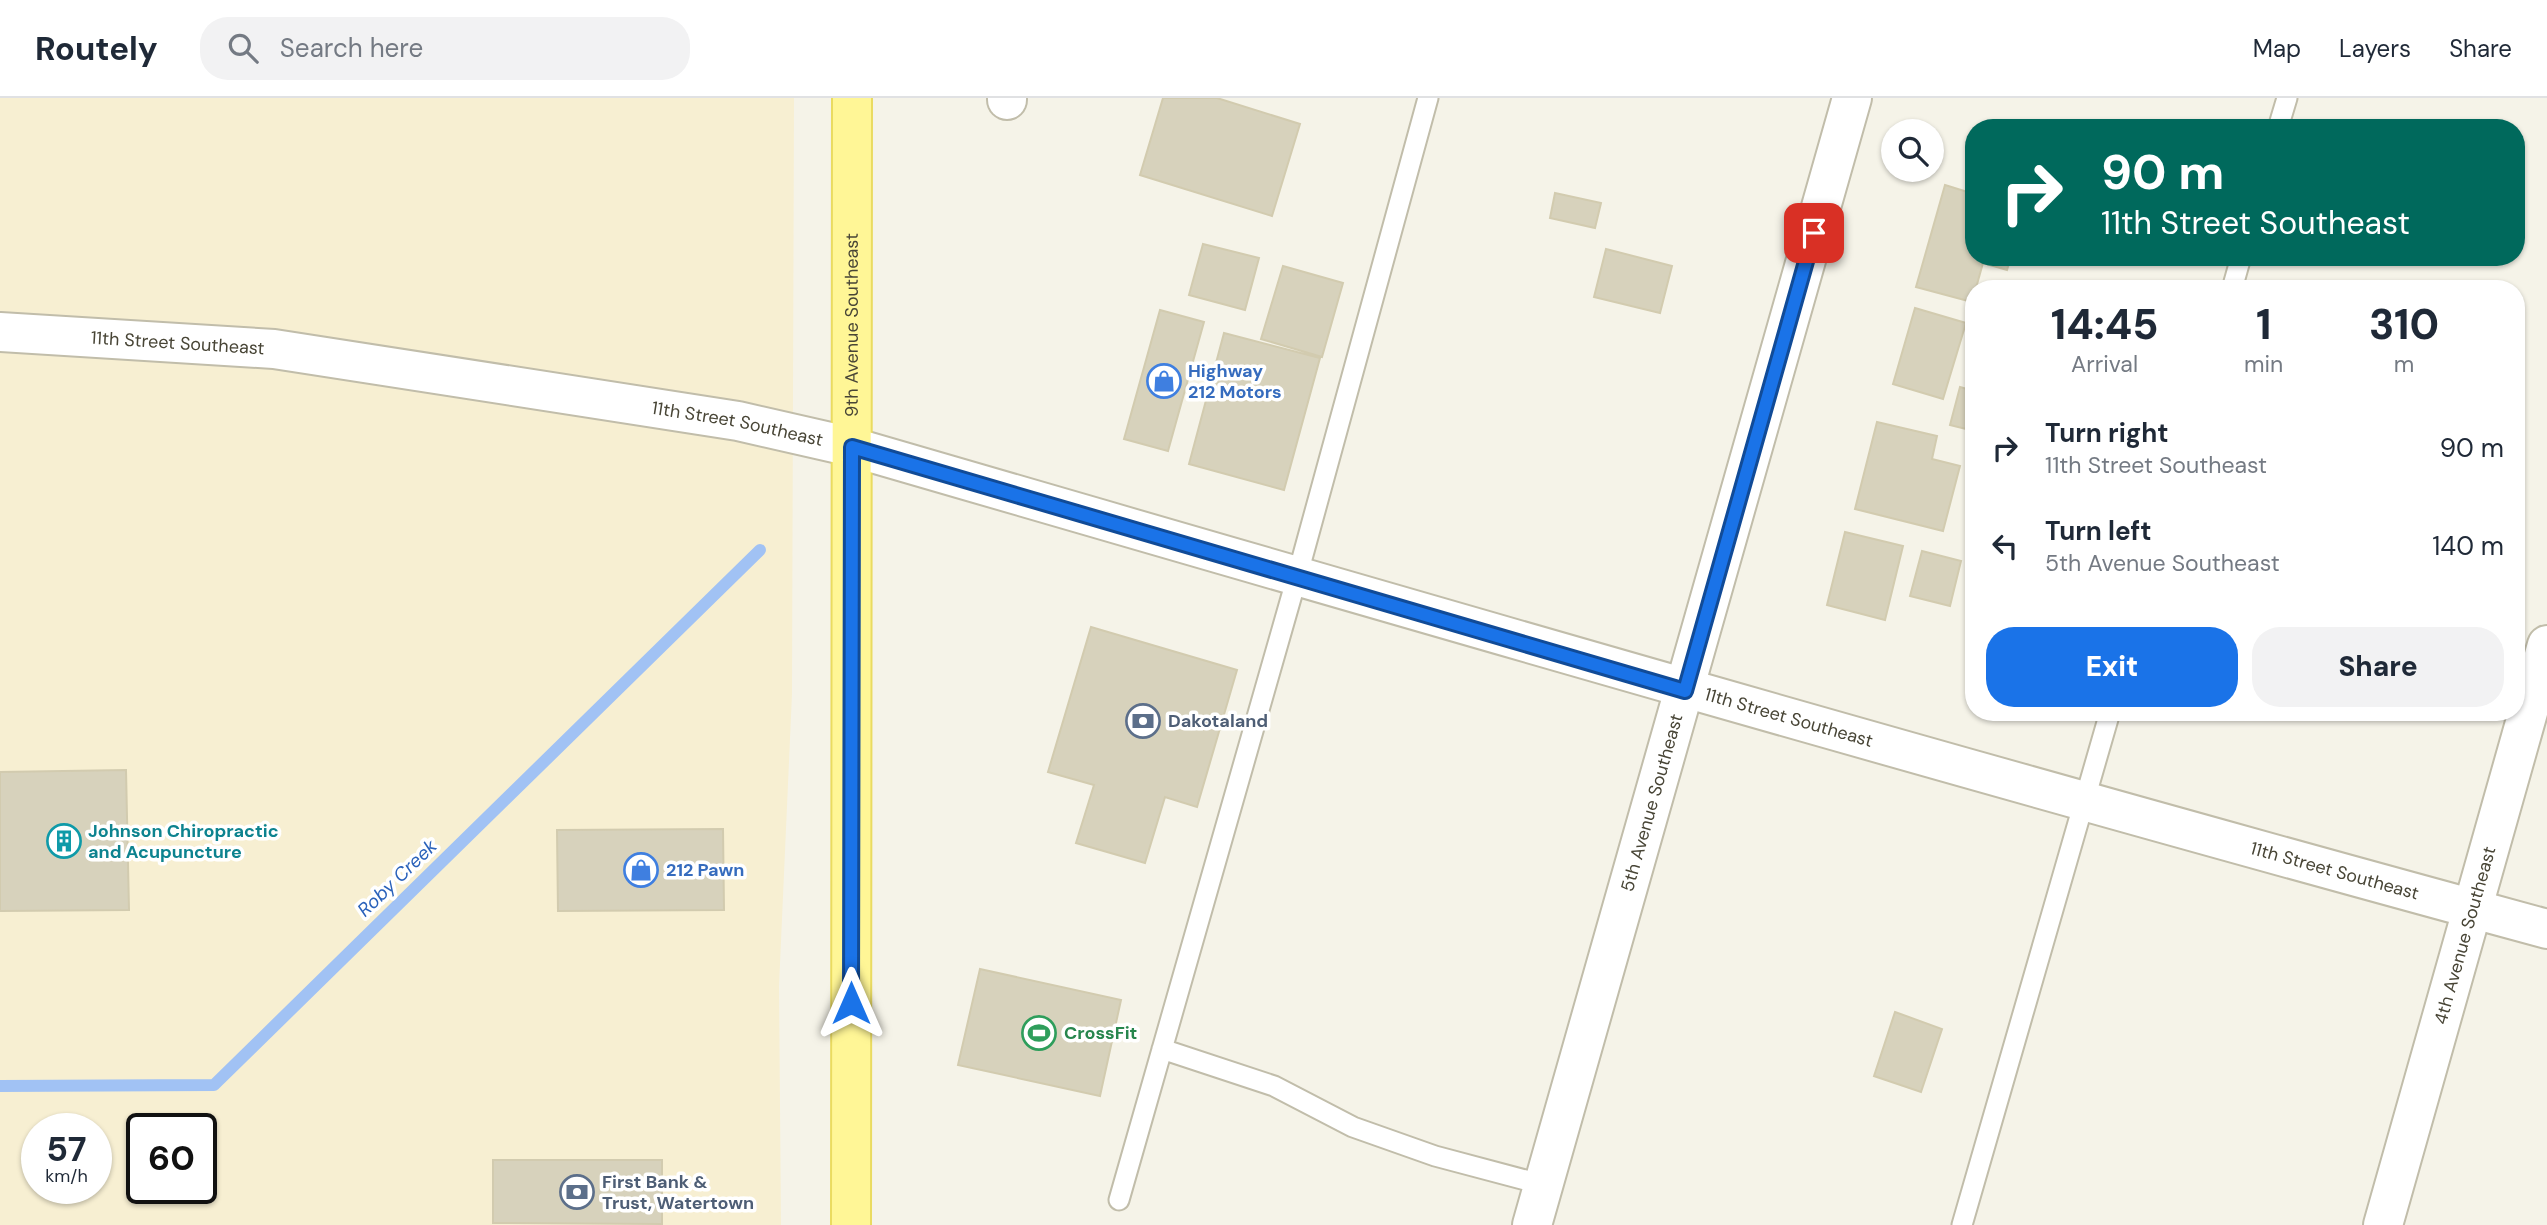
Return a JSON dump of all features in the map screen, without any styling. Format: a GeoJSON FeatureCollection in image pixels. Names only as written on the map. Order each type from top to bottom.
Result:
{"type":"FeatureCollection","features":[{"type":"Feature","properties":{"kind":"main road","name":"9th Avenue Southeast"},"geometry":{"type":"LineString","coordinates":[[850,1225],[852,98]]}},
{"type":"Feature","properties":{"kind":"street","name":"5th Avenue Southeast"},"geometry":{"type":"LineString","coordinates":[[1532,1225],[1852,98]]}},
{"type":"Feature","properties":{"kind":"street","name":"11th Street Southeast"},"geometry":{"type":"LineString","coordinates":[[0,332],[274,349],[738,421],[852,447],[1685,691],[2547,929]]}},
{"type":"Feature","properties":{"kind":"street","name":"4th Avenue Southeast"},"geometry":{"type":"LineString","coordinates":[[2383,1225],[2547,645]]}},
{"type":"Feature","properties":{"kind":"lane"},"geometry":{"type":"LineString","coordinates":[[1119,1200],[1297,577],[1428,98]]}},
{"type":"Feature","properties":{"kind":"lane"},"geometry":{"type":"LineString","coordinates":[[2281,119],[2287,98]]}},
{"type":"Feature","properties":{"kind":"lane"},"geometry":{"type":"LineString","coordinates":[[1962,1225],[2106,721]]}},
{"type":"Feature","properties":{"kind":"lane"},"geometry":{"type":"LineString","coordinates":[[1163,1049],[1274,1087],[1353,1126],[1435,1156],[1544,1185]]}},
{"type":"Feature","properties":{"kind":"shaded area"},"geometry":{"type":"Polygon","coordinates":[[[0,98],[794,98],[792,694],[779,986],[781,1225],[0,1225],[0,98]]]}},
{"type":"Feature","properties":{"kind":"building"},"geometry":{"type":"Polygon","coordinates":[[[1163,98],[1217,98],[1300,124],[1272,216],[1140,175],[1163,98]]]}},
{"type":"Feature","properties":{"kind":"building"},"geometry":{"type":"Polygon","coordinates":[[[1945,185],[1965,191],[1965,266],[1982,266],[1978,280],[1965,280],[1965,300],[1916,287],[1945,185]]]}},
{"type":"Feature","properties":{"kind":"building"},"geometry":{"type":"Polygon","coordinates":[[[1555,193],[1601,203],[1595,228],[1550,218],[1555,193]]]}},
{"type":"Feature","properties":{"kind":"building"},"geometry":{"type":"Polygon","coordinates":[[[1203,244],[1259,258],[1245,310],[1189,295],[1203,244]]]}},
{"type":"Feature","properties":{"kind":"building"},"geometry":{"type":"Polygon","coordinates":[[[1606,249],[1672,266],[1660,313],[1594,297],[1606,249]]]}},
{"type":"Feature","properties":{"kind":"building"},"geometry":{"type":"Polygon","coordinates":[[[1283,266],[1343,283],[1322,357],[1261,339],[1283,266]]]}},
{"type":"Feature","properties":{"kind":"building"},"geometry":{"type":"Polygon","coordinates":[[[1915,308],[1965,323],[1943,399],[1893,384],[1915,308]]]}},
{"type":"Feature","properties":{"kind":"building","name":"Highway 212 Motors"},"geometry":{"type":"Polygon","coordinates":[[[1160,310],[1204,322],[1168,451],[1124,439],[1160,310]]]}},
{"type":"Feature","properties":{"kind":"building"},"geometry":{"type":"Polygon","coordinates":[[[1224,333],[1320,358],[1284,490],[1189,464],[1224,333]]]}},
{"type":"Feature","properties":{"kind":"building"},"geometry":{"type":"Polygon","coordinates":[[[1960,387],[1965,388],[1965,429],[1950,425],[1960,387]]]}},
{"type":"Feature","properties":{"kind":"building"},"geometry":{"type":"Polygon","coordinates":[[[1877,422],[1937,436],[1932,459],[1960,466],[1943,531],[1855,509],[1877,422]]]}},
{"type":"Feature","properties":{"kind":"building"},"geometry":{"type":"Polygon","coordinates":[[[1845,532],[1903,546],[1885,620],[1827,605],[1845,532]]]}},
{"type":"Feature","properties":{"kind":"building"},"geometry":{"type":"Polygon","coordinates":[[[1922,551],[1961,561],[1950,606],[1910,596],[1922,551]]]}},
{"type":"Feature","properties":{"kind":"building","name":"Dakotaland"},"geometry":{"type":"Polygon","coordinates":[[[1091,627],[1237,670],[1197,807],[1165,797],[1145,863],[1076,843],[1094,785],[1048,772],[1091,627]]]}},
{"type":"Feature","properties":{"kind":"building","name":"Johnson Chiropractic and Acupuncture"},"geometry":{"type":"Polygon","coordinates":[[[126,770],[129,910],[0,911],[0,772],[126,770]]]}},
{"type":"Feature","properties":{"kind":"building","name":"212 Pawn"},"geometry":{"type":"Polygon","coordinates":[[[723,829],[724,910],[558,911],[557,830],[723,829]]]}},
{"type":"Feature","properties":{"kind":"building","name":"CrossFit"},"geometry":{"type":"Polygon","coordinates":[[[980,969],[1121,1000],[1100,1096],[958,1065],[980,969]]]}},
{"type":"Feature","properties":{"kind":"building"},"geometry":{"type":"Polygon","coordinates":[[[1895,1012],[1942,1029],[1921,1092],[1874,1076],[1895,1012]]]}},
{"type":"Feature","properties":{"kind":"building","name":"First Bank & Trust, Watertown"},"geometry":{"type":"Polygon","coordinates":[[[493,1160],[662,1160],[662,1224],[493,1223],[493,1160]]]}},
{"type":"Feature","properties":{"kind":"waterway","name":"Roby Creek"},"geometry":{"type":"LineString","coordinates":[[0,1086],[214,1085],[760,550]]}},
{"type":"Feature","properties":{"kind":"place","name":"Highway 212 Motors"},"geometry":{"type":"Point","coordinates":[1164,381]}},
{"type":"Feature","properties":{"kind":"place","name":"Dakotaland"},"geometry":{"type":"Point","coordinates":[1143,721]}},
{"type":"Feature","properties":{"kind":"place","name":"Johnson Chiropractic and Acupuncture"},"geometry":{"type":"Point","coordinates":[64,841]}},
{"type":"Feature","properties":{"kind":"place","name":"212 Pawn"},"geometry":{"type":"Point","coordinates":[641,870]}},
{"type":"Feature","properties":{"kind":"place","name":"CrossFit"},"geometry":{"type":"Point","coordinates":[1039,1033]}},
{"type":"Feature","properties":{"kind":"place","name":"First Bank & Trust, Watertown"},"geometry":{"type":"Point","coordinates":[577,1192]}},
{"type":"Feature","properties":{"kind":"route"},"geometry":{"type":"LineString","coordinates":[[851,1003],[852,447],[1685,691],[1814,233]]}}]}
